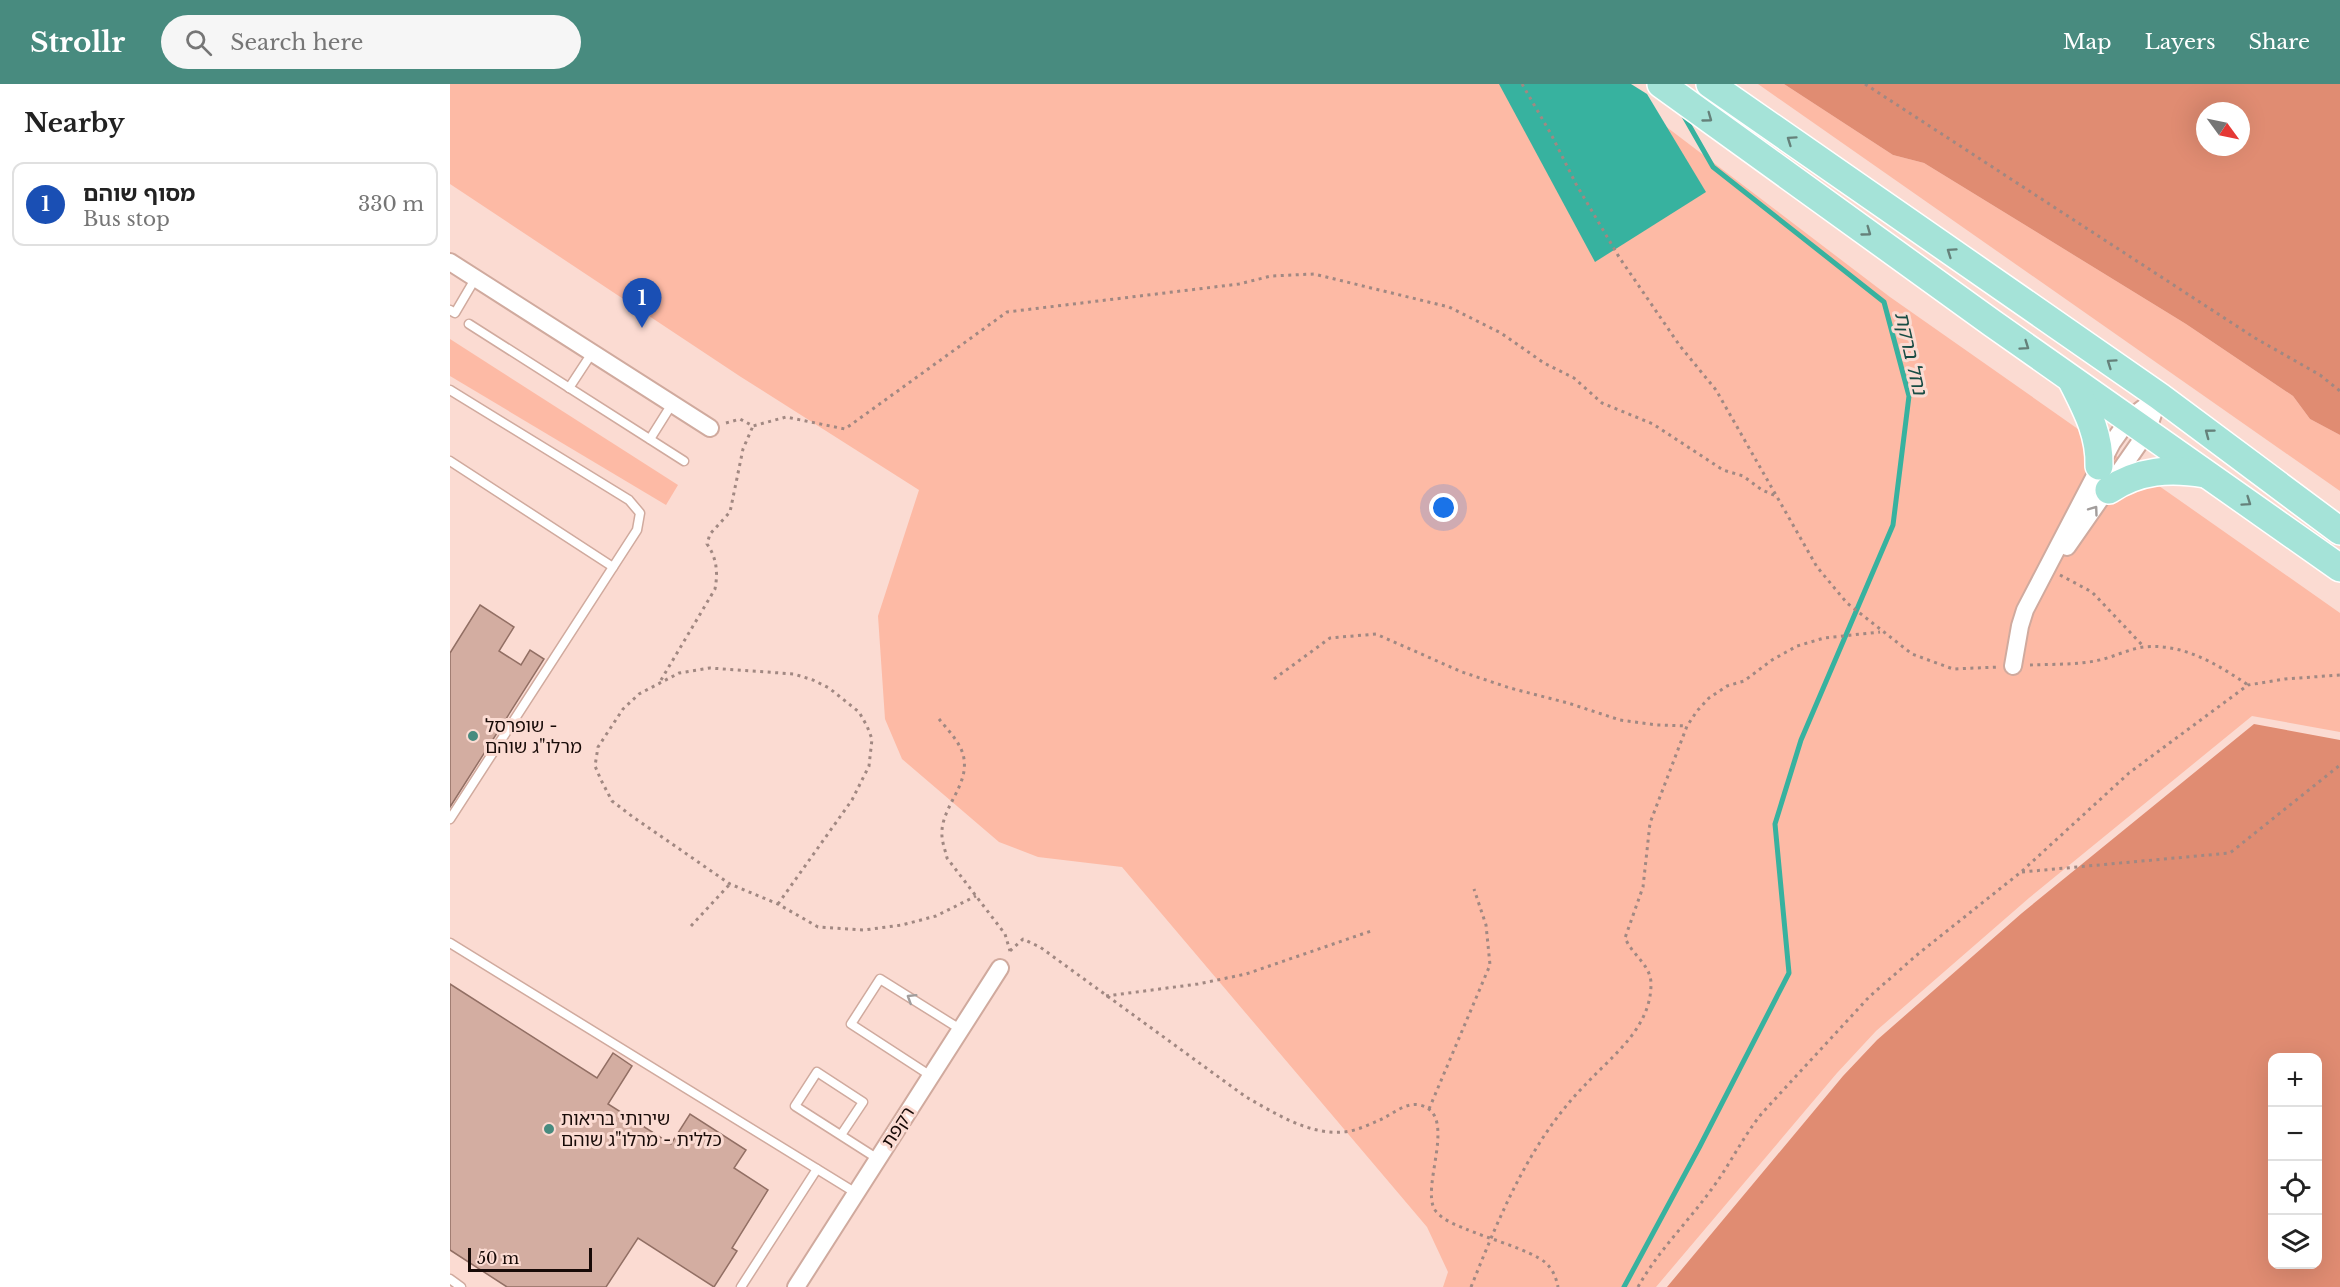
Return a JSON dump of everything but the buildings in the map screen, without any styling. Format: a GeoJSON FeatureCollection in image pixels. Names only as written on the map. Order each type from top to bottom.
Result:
{"type":"FeatureCollection","features":[{"type":"Feature","properties":{"kind":"main road"},"geometry":{"type":"LineString","coordinates":[[1661,84],[2340,568]]}},
{"type":"Feature","properties":{"kind":"main road"},"geometry":{"type":"LineString","coordinates":[[1710,84],[2159,396],[2340,531]]}},
{"type":"Feature","properties":{"kind":"main road"},"geometry":{"type":"LineString","coordinates":[[2070,377],[2095,431],[2104,478],[2174,470],[2208,475]]}},
{"type":"Feature","properties":{"kind":"street"},"geometry":{"type":"LineString","coordinates":[[450,262],[710,428]]}},
{"type":"Feature","properties":{"kind":"street"},"geometry":{"type":"LineString","coordinates":[[2013,666],[2020,626],[2035,591],[2104,478],[2159,396]]}},
{"type":"Feature","properties":{"kind":"street"},"geometry":{"type":"LineString","coordinates":[[2035,591],[2138,425]]}},
{"type":"Feature","properties":{"kind":"street","name":"רקפת"},"geometry":{"type":"LineString","coordinates":[[796,1287],[1000,968]]}},
{"type":"Feature","properties":{"kind":"lane"},"geometry":{"type":"LineString","coordinates":[[450,310],[455,313],[476,279]]}},
{"type":"Feature","properties":{"kind":"lane"},"geometry":{"type":"LineString","coordinates":[[469,324],[684,461]]}},
{"type":"Feature","properties":{"kind":"lane"},"geometry":{"type":"LineString","coordinates":[[569,388],[592,353]]}},
{"type":"Feature","properties":{"kind":"lane"},"geometry":{"type":"LineString","coordinates":[[450,390],[629,500],[640,513],[637,531],[450,819]]}},
{"type":"Feature","properties":{"kind":"lane"},"geometry":{"type":"LineString","coordinates":[[650,439],[672,404]]}},
{"type":"Feature","properties":{"kind":"lane"},"geometry":{"type":"LineString","coordinates":[[450,461],[613,567]]}},
{"type":"Feature","properties":{"kind":"lane"},"geometry":{"type":"LineString","coordinates":[[450,943],[856,1193]]}},
{"type":"Feature","properties":{"kind":"lane"},"geometry":{"type":"LineString","coordinates":[[931,1076],[851,1024],[880,979],[960,1029]]}},
{"type":"Feature","properties":{"kind":"lane"},"geometry":{"type":"LineString","coordinates":[[841,1136],[863,1102],[817,1072],[795,1106],[841,1136],[878,1159]]}},
{"type":"Feature","properties":{"kind":"lane"},"geometry":{"type":"LineString","coordinates":[[741,1287],[817,1169]]}},
{"type":"Feature","properties":{"kind":"lane"},"geometry":{"type":"LineString","coordinates":[[450,1279],[461,1287]]}},
{"type":"Feature","properties":{"kind":"path"},"geometry":{"type":"LineString","coordinates":[[1522,84],[1576,184],[1619,257],[1680,346],[1716,390],[1817,567],[1847,603],[1881,632],[1912,654],[1953,669],[2094,662],[2144,647],[2165,648],[2190,652],[2227,671],[2247,685]]}},
{"type":"Feature","properties":{"kind":"path"},"geometry":{"type":"LineString","coordinates":[[1865,84],[2255,338],[2320,375],[2340,391]]}},
{"type":"Feature","properties":{"kind":"path"},"geometry":{"type":"LineString","coordinates":[[710,428],[740,418],[753,426],[786,417],[845,429],[1007,312],[1239,285],[1271,276],[1314,274],[1449,307],[1501,333],[1544,363],[1574,378],[1602,403],[1653,424],[1723,470],[1743,476],[1762,490],[1776,496]]}},
{"type":"Feature","properties":{"kind":"path"},"geometry":{"type":"LineString","coordinates":[[660,682],[715,589],[718,575],[715,558],[707,544],[710,534],[730,512],[743,449],[753,426]]}},
{"type":"Feature","properties":{"kind":"path"},"geometry":{"type":"LineString","coordinates":[[2050,570],[2092,592],[2144,647]]}},
{"type":"Feature","properties":{"kind":"path"},"geometry":{"type":"LineString","coordinates":[[1471,1287],[1490,1239],[1541,1139],[1561,1110],[1621,1049],[1638,1028],[1648,1002],[1651,984],[1649,970],[1631,952],[1625,938],[1643,887],[1650,823],[1687,726],[1709,698],[1727,686],[1744,681],[1772,660],[1797,646],[1824,638],[1881,632]]}},
{"type":"Feature","properties":{"kind":"path"},"geometry":{"type":"LineString","coordinates":[[1274,680],[1330,638],[1376,634],[1462,672],[1510,688],[1620,720],[1687,726]]}},
{"type":"Feature","properties":{"kind":"path"},"geometry":{"type":"LineString","coordinates":[[778,904],[861,784],[869,766],[872,739],[859,712],[829,688],[794,674],[710,668],[679,673],[639,694],[623,710],[598,747],[595,766],[612,801],[730,884],[778,904],[818,927],[864,930],[902,925],[936,916],[976,896]]}},
{"type":"Feature","properties":{"kind":"path"},"geometry":{"type":"LineString","coordinates":[[1638,1287],[1658,1255],[1716,1183],[1750,1128],[1869,997],[1918,954],[2021,872],[2129,773],[2247,685],[2285,679],[2340,675]]}},
{"type":"Feature","properties":{"kind":"path"},"geometry":{"type":"LineString","coordinates":[[939,719],[957,741],[964,757],[964,772],[959,789],[945,816],[942,830],[947,858],[1005,934],[1010,951]]}},
{"type":"Feature","properties":{"kind":"path"},"geometry":{"type":"LineString","coordinates":[[2021,872],[2230,853],[2340,765]]}},
{"type":"Feature","properties":{"kind":"path"},"geometry":{"type":"LineString","coordinates":[[691,926],[730,884]]}},
{"type":"Feature","properties":{"kind":"path"},"geometry":{"type":"LineString","coordinates":[[1429,1109],[1490,965],[1486,925],[1474,890]]}},
{"type":"Feature","properties":{"kind":"path"},"geometry":{"type":"LineString","coordinates":[[1106,996],[1198,984],[1246,974],[1374,930]]}},
{"type":"Feature","properties":{"kind":"path"},"geometry":{"type":"LineString","coordinates":[[1000,968],[1010,951],[1023,939],[1040,947],[1246,1097],[1278,1115],[1311,1129],[1342,1132],[1360,1129],[1410,1105],[1420,1105],[1429,1109],[1435,1117],[1438,1131],[1432,1197],[1435,1210],[1455,1225],[1545,1262],[1556,1276],[1558,1287]]}},
{"type":"Feature","properties":{"kind":"shaded area"},"geometry":{"type":"Polygon","coordinates":[[[450,84],[1610,84],[1890,297],[2340,613],[2340,732],[2252,716],[2029,898],[1876,1031],[1837,1073],[1656,1287],[1443,1287],[1448,1272],[1427,1227],[1122,867],[1038,857],[999,842],[902,759],[885,719],[878,616],[919,490],[741,377],[450,184],[450,84]]]}},
{"type":"Feature","properties":{"kind":"shaded area"},"geometry":{"type":"Polygon","coordinates":[[[1758,84],[1784,84],[1893,155],[1924,163],[2186,324],[2293,396],[2310,419],[2340,435],[2340,491],[1758,84]]]}},
{"type":"Feature","properties":{"kind":"shaded area"},"geometry":{"type":"Polygon","coordinates":[[[1784,84],[2340,84],[2340,435],[2310,419],[2293,396],[2186,324],[1924,163],[1893,155],[1784,84]]]}},
{"type":"Feature","properties":{"kind":"shaded area"},"geometry":{"type":"Polygon","coordinates":[[[450,339],[678,485],[666,505],[450,376],[450,339]]]}},
{"type":"Feature","properties":{"kind":"shaded area"},"geometry":{"type":"Polygon","coordinates":[[[2254,724],[2340,740],[2340,1287],[1667,1287],[1843,1076],[1877,1040],[2022,913],[2254,724]]]}},
{"type":"Feature","properties":{"kind":"water"},"geometry":{"type":"Polygon","coordinates":[[[1499,84],[1631,84],[1647,94],[1706,192],[1595,262],[1499,84]]]}},
{"type":"Feature","properties":{"kind":"waterway","name":"נחל ברקת"},"geometry":{"type":"LineString","coordinates":[[1624,1287],[1789,973],[1775,824],[1801,740],[1893,525],[1909,396],[1884,302],[1713,167],[1681,111]]}},
{"type":"Feature","properties":{"kind":"place","name":"מסוף שוהם"},"geometry":{"type":"Point","coordinates":[642,328]}},
{"type":"Feature","properties":{"kind":"place","name":"שופרסל - מרלו\"ג שוהם"},"geometry":{"type":"Point","coordinates":[473,736]}},
{"type":"Feature","properties":{"kind":"place","name":"שירותי בריאות כללית - מרלו\"ג שוהם"},"geometry":{"type":"Point","coordinates":[549,1129]}}]}
